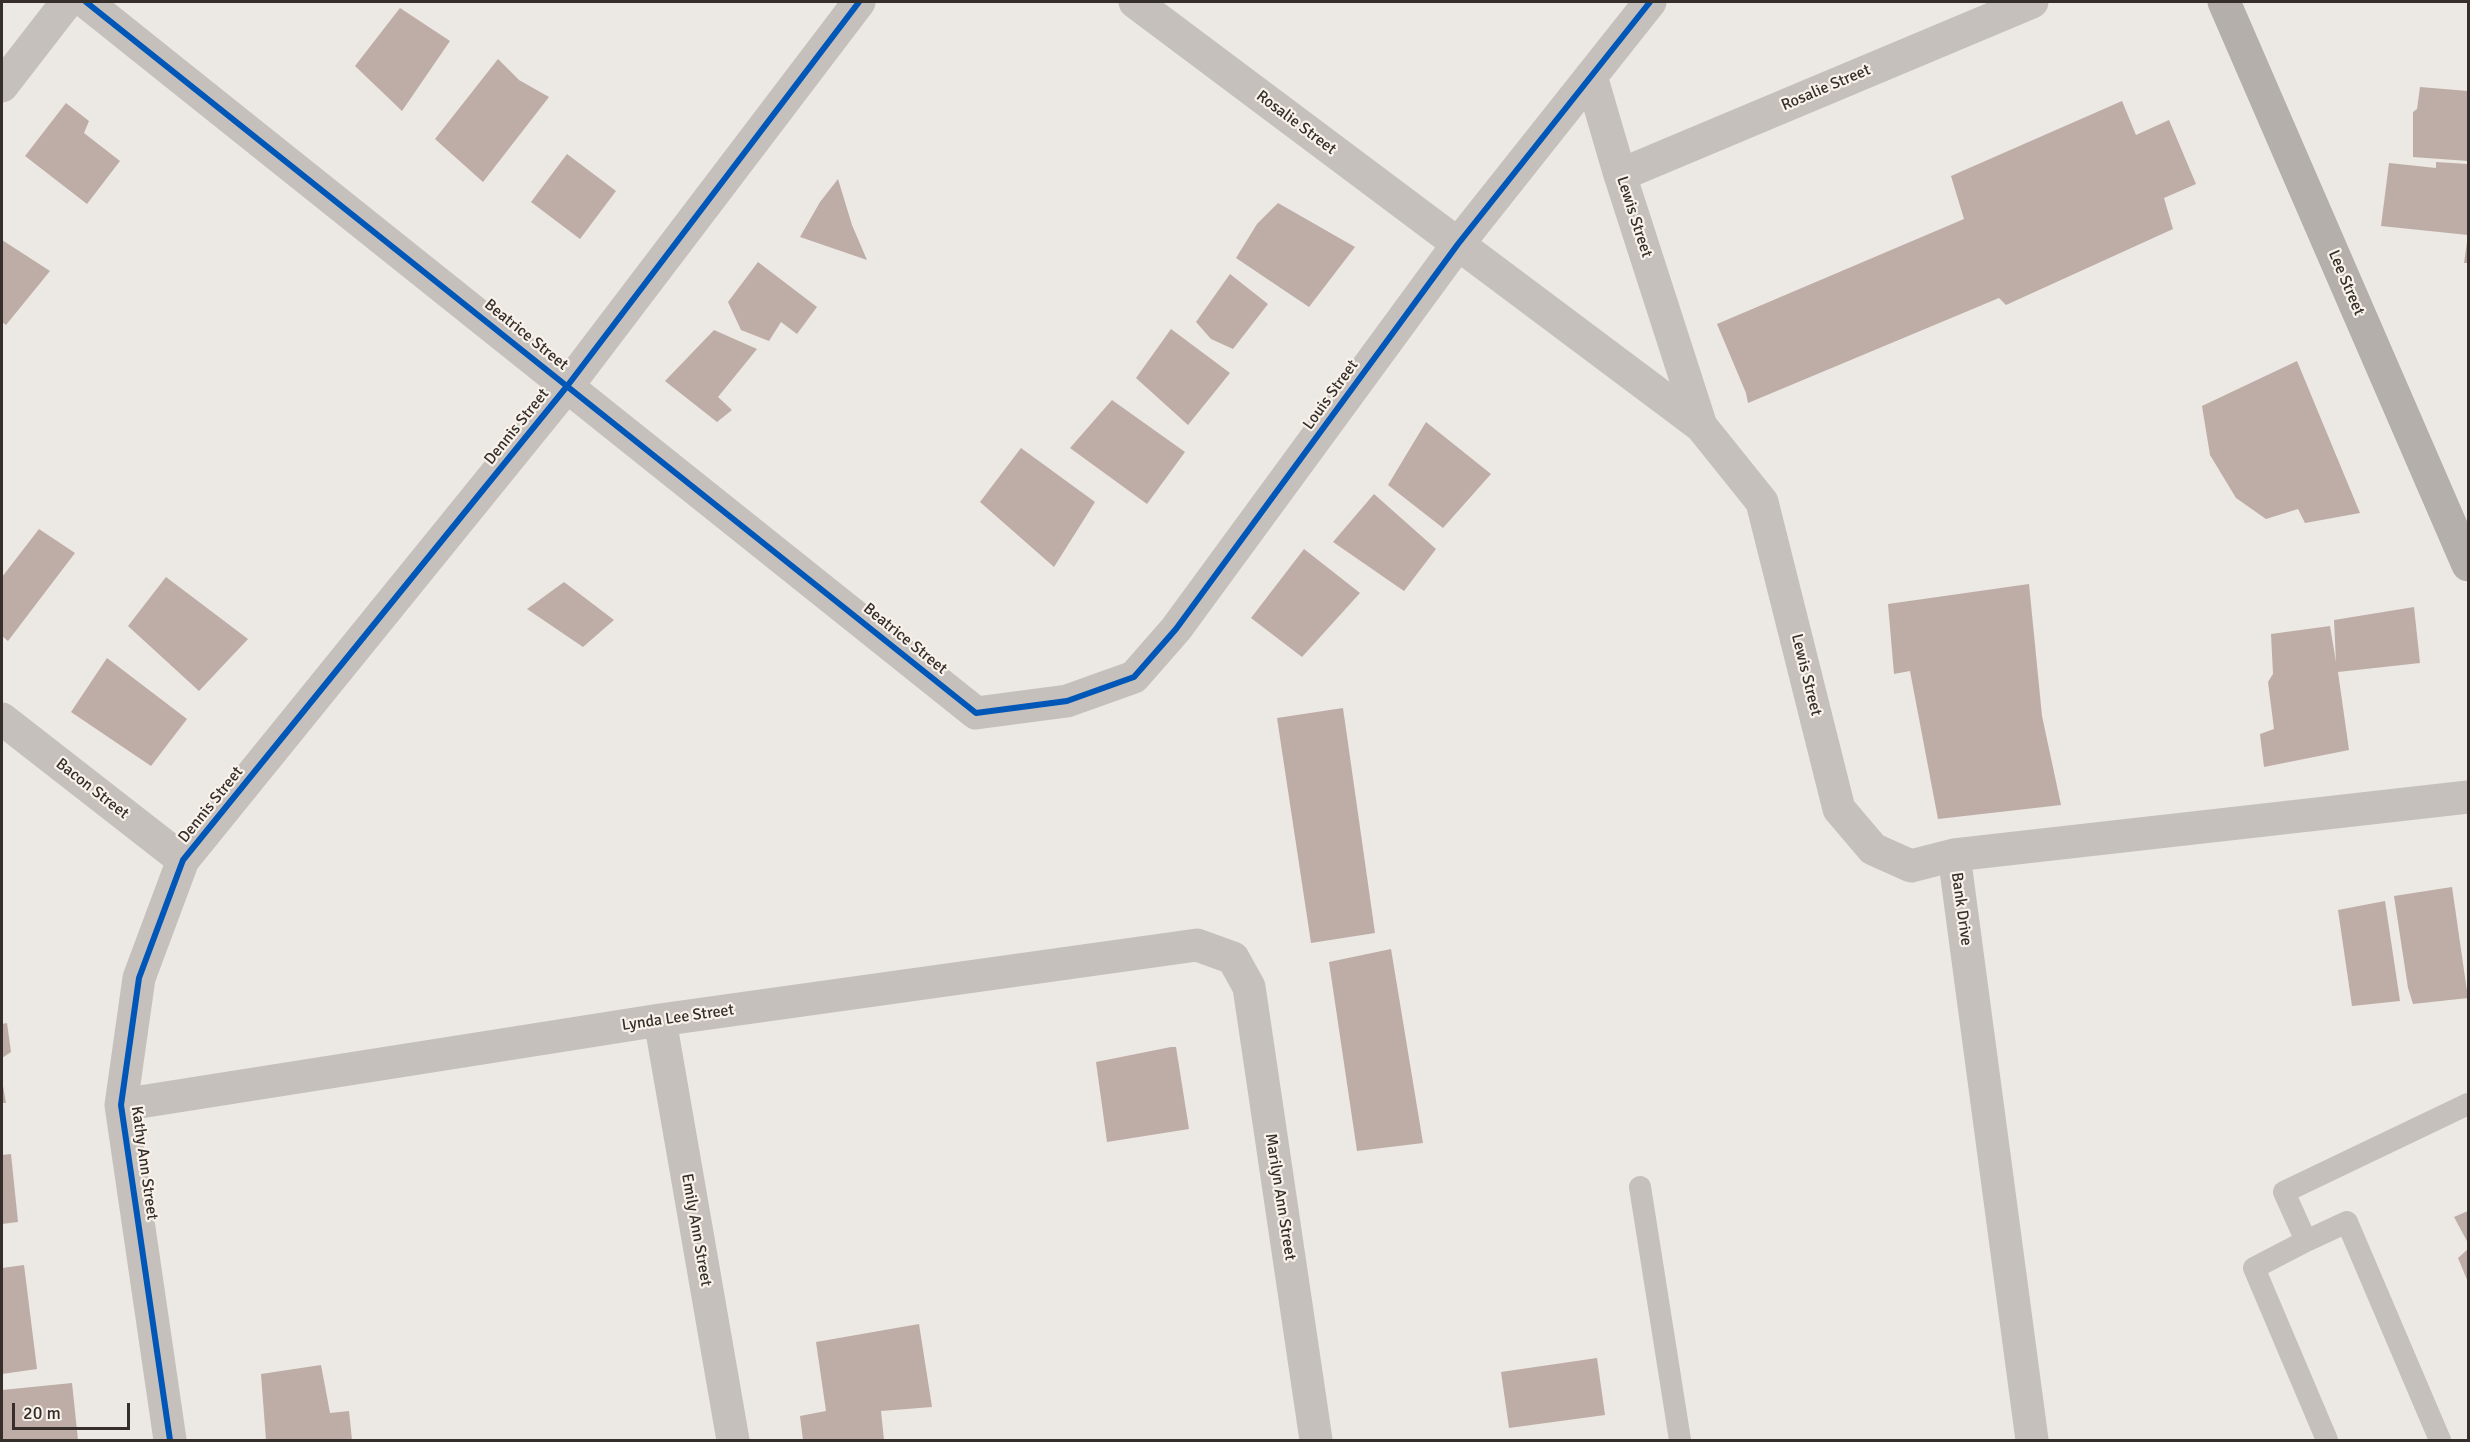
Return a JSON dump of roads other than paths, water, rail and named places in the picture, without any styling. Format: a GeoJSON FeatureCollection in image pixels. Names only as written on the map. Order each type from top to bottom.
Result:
{"type":"FeatureCollection","features":[{"type":"Feature","properties":{"kind":"main road","name":"Lee Street"},"geometry":{"type":"LineString","coordinates":[[2224,2],[2469,565]]}},
{"type":"Feature","properties":{"kind":"street"},"geometry":{"type":"LineString","coordinates":[[2,86],[67,2]]}},
{"type":"Feature","properties":{"kind":"street","name":"Beatrice Street"},"geometry":{"type":"LineString","coordinates":[[86,2],[976,713]]}},
{"type":"Feature","properties":{"kind":"street","name":"Dennis Street"},"geometry":{"type":"LineString","coordinates":[[183,860],[568,385],[859,2]]}},
{"type":"Feature","properties":{"kind":"street","name":"Rosalie Street"},"geometry":{"type":"LineString","coordinates":[[1135,2],[1458,244]]}},
{"type":"Feature","properties":{"kind":"street","name":"Louis Street"},"geometry":{"type":"LineString","coordinates":[[976,713],[1067,701],[1134,677],[1176,629],[1458,244],[1650,2]]}},
{"type":"Feature","properties":{"kind":"street","name":"Rosalie Street"},"geometry":{"type":"LineString","coordinates":[[1620,175],[2032,2]]}},
{"type":"Feature","properties":{"kind":"street","name":"Lewis Street"},"geometry":{"type":"LineString","coordinates":[[1591,76],[1620,175],[1701,426]]}},
{"type":"Feature","properties":{"kind":"street","name":"Lewis Street"},"geometry":{"type":"LineString","coordinates":[[1458,244],[1701,426],[1762,502],[1839,809],[1873,849],[1911,867],[1954,855]]}},
{"type":"Feature","properties":{"kind":"street","name":"Bacon Street"},"geometry":{"type":"LineString","coordinates":[[2,719],[183,860]]}},
{"type":"Feature","properties":{"kind":"street","name":"Bank Drive"},"geometry":{"type":"LineString","coordinates":[[2032,1440],[1954,855],[2469,796]]}},
{"type":"Feature","properties":{"kind":"street","name":"Kathy Ann Street"},"geometry":{"type":"LineString","coordinates":[[170,1440],[121,1105],[139,978],[183,860]]}},
{"type":"Feature","properties":{"kind":"street","name":"Lynda Lee Street"},"geometry":{"type":"LineString","coordinates":[[121,1105],[660,1020],[1197,945],[1233,958]]}},
{"type":"Feature","properties":{"kind":"street","name":"Marilyn Ann Street"},"geometry":{"type":"LineString","coordinates":[[1233,958],[1249,987],[1316,1440]]}},
{"type":"Feature","properties":{"kind":"street","name":"Emily Ann Street"},"geometry":{"type":"LineString","coordinates":[[660,1020],[733,1440]]}},
{"type":"Feature","properties":{"kind":"lane"},"geometry":{"type":"LineString","coordinates":[[2306,1241],[2284,1192],[2469,1104]]}},
{"type":"Feature","properties":{"kind":"lane"},"geometry":{"type":"LineString","coordinates":[[1640,1187],[1680,1440]]}},
{"type":"Feature","properties":{"kind":"lane"},"geometry":{"type":"LineString","coordinates":[[2327,1440],[2254,1268],[2347,1222],[2440,1440]]}}]}
